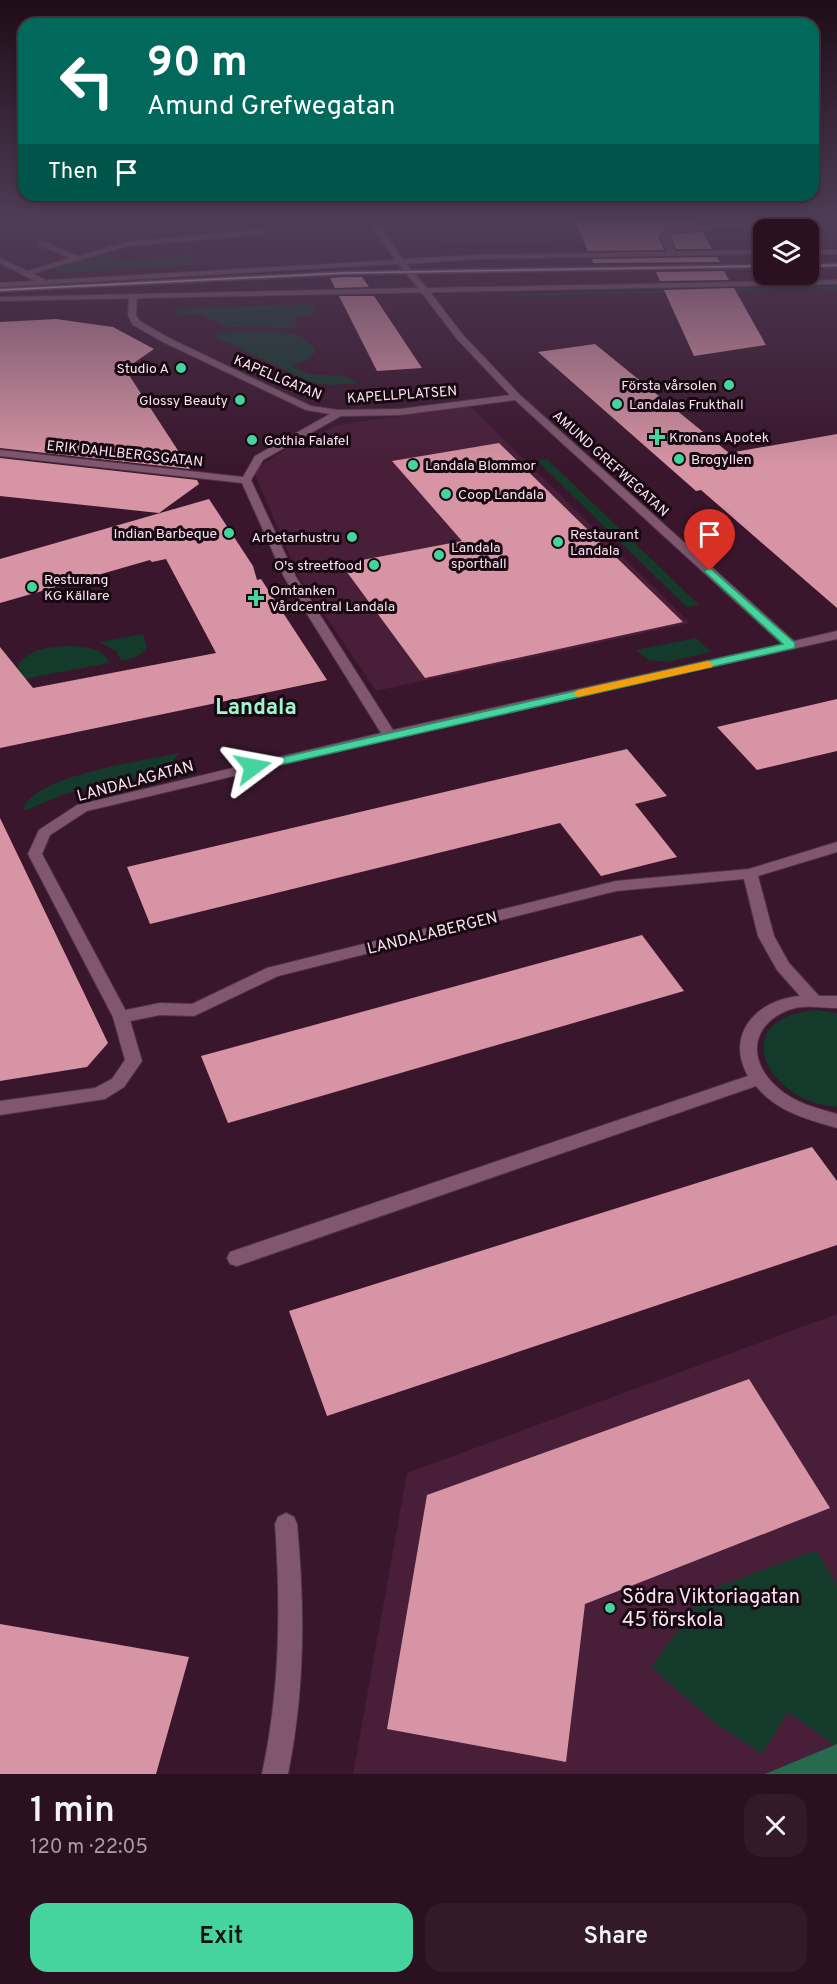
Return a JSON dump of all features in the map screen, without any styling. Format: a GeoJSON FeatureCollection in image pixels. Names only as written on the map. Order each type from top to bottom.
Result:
{"type":"FeatureCollection","features":[{"type":"Feature","properties":{"kind":"street","name":"KAPELLGATAN"},"geometry":{"type":"LineString","coordinates":[[133,301],[133,319],[159,336],[309,408],[339,413]]}},
{"type":"Feature","properties":{"kind":"street","name":"AMUND GREFWEGATAN"},"geometry":{"type":"LineString","coordinates":[[432,301],[460,337],[517,398],[791,645]]}},
{"type":"Feature","properties":{"kind":"street","name":"KAPELLPLATSEN"},"geometry":{"type":"LineString","coordinates":[[246,480],[259,458],[339,413],[400,412],[517,398]]}},
{"type":"Feature","properties":{"kind":"street","name":"ERIK DAHLBERGSGATAN"},"geometry":{"type":"LineString","coordinates":[[0,453],[246,480]]}},
{"type":"Feature","properties":{"kind":"street"},"geometry":{"type":"LineString","coordinates":[[246,480],[290,577],[389,735]]}},
{"type":"Feature","properties":{"kind":"street","name":"LANDALAGATAN"},"geometry":{"type":"LineString","coordinates":[[121,1017],[35,854],[44,833],[82,808],[389,735],[837,635]]}},
{"type":"Feature","properties":{"kind":"street","name":"LANDALABERGEN"},"geometry":{"type":"LineString","coordinates":[[121,1017],[160,1009],[194,1010],[273,972],[616,886],[750,874],[837,847]]}},
{"type":"Feature","properties":{"kind":"street"},"geometry":{"type":"LineString","coordinates":[[750,874],[766,936],[783,966],[813,1000]]}},
{"type":"Feature","properties":{"kind":"street"},"geometry":{"type":"LineString","coordinates":[[837,1002],[813,1000],[776,1008],[758,1021],[752,1029],[747,1048],[748,1058],[758,1079],[785,1103],[810,1115],[837,1121]]}},
{"type":"Feature","properties":{"kind":"street"},"geometry":{"type":"LineString","coordinates":[[0,1108],[99,1094],[118,1083],[134,1061],[121,1017]]}},
{"type":"Feature","properties":{"kind":"street"},"geometry":{"type":"LineString","coordinates":[[237,1258],[758,1079]]}},
{"type":"Feature","properties":{"kind":"street"},"geometry":{"type":"LineString","coordinates":[[275,1774],[281,1746],[292,1653],[292,1586],[286,1524]]}},
{"type":"Feature","properties":{"kind":"shaded area"},"geometry":{"type":"Polygon","coordinates":[[[470,406],[690,623],[376,691],[298,575],[253,470],[286,449],[338,425],[470,406]]]}},
{"type":"Feature","properties":{"kind":"shaded area","name":"Södra Viktoriagatan 45 förskola"},"geometry":{"type":"Polygon","coordinates":[[[837,1314],[837,1744],[765,1774],[353,1774],[407,1473],[837,1314]]]}},
{"type":"Feature","properties":{"kind":"green space"},"geometry":{"type":"Polygon","coordinates":[[[314,304],[312,316],[295,317],[296,328],[227,327],[200,314],[177,315],[178,308],[314,304]]]}},
{"type":"Feature","properties":{"kind":"green space"},"geometry":{"type":"Polygon","coordinates":[[[265,331],[300,337],[316,350],[310,359],[291,366],[309,374],[344,376],[358,383],[331,385],[313,383],[215,337],[214,333],[265,331]]]}},
{"type":"Feature","properties":{"kind":"green space"},"geometry":{"type":"Polygon","coordinates":[[[547,459],[699,605],[687,607],[537,461],[547,459]]]}},
{"type":"Feature","properties":{"kind":"green space"},"geometry":{"type":"Polygon","coordinates":[[[143,634],[147,646],[143,653],[121,661],[116,651],[99,642],[143,634]]]}},
{"type":"Feature","properties":{"kind":"green space"},"geometry":{"type":"Polygon","coordinates":[[[696,638],[711,652],[667,662],[648,660],[636,650],[696,638]]]}},
{"type":"Feature","properties":{"kind":"green space"},"geometry":{"type":"Polygon","coordinates":[[[69,646],[98,651],[107,658],[109,663],[19,680],[18,664],[23,659],[47,648],[69,646]]]}},
{"type":"Feature","properties":{"kind":"green space"},"geometry":{"type":"Polygon","coordinates":[[[179,753],[165,772],[64,794],[23,810],[30,798],[67,779],[117,765],[179,753]]]}},
{"type":"Feature","properties":{"kind":"green space"},"geometry":{"type":"Polygon","coordinates":[[[817,1010],[837,1013],[837,1107],[812,1102],[791,1091],[775,1076],[766,1059],[764,1042],[771,1027],[788,1016],[817,1010]]]}},
{"type":"Feature","properties":{"kind":"green space"},"geometry":{"type":"Polygon","coordinates":[[[816,1550],[837,1585],[837,1747],[788,1712],[762,1754],[715,1723],[651,1667],[702,1597],[715,1588],[816,1550]]]}},
{"type":"Feature","properties":{"kind":"green space"},"geometry":{"type":"Polygon","coordinates":[[[837,1744],[837,1774],[765,1774],[837,1744]]]}},
{"type":"Feature","properties":{"kind":"building"},"geometry":{"type":"Polygon","coordinates":[[[341,301],[377,301],[422,368],[377,371],[341,301]]]}},
{"type":"Feature","properties":{"kind":"building"},"geometry":{"type":"Polygon","coordinates":[[[669,301],[741,301],[766,345],[694,356],[669,301]]]}},
{"type":"Feature","properties":{"kind":"building"},"geometry":{"type":"Polygon","coordinates":[[[56,319],[113,327],[154,349],[125,369],[190,469],[0,448],[0,322],[56,319]]]}},
{"type":"Feature","properties":{"kind":"building"},"geometry":{"type":"Polygon","coordinates":[[[595,344],[729,453],[837,434],[837,608],[701,490],[696,491],[538,352],[595,344]]]}},
{"type":"Feature","properties":{"kind":"building"},"geometry":{"type":"Polygon","coordinates":[[[499,443],[683,622],[425,678],[341,564],[462,541],[392,461],[499,443]]]}},
{"type":"Feature","properties":{"kind":"building"},"geometry":{"type":"Polygon","coordinates":[[[0,458],[197,480],[199,484],[159,513],[0,496],[0,458]]]}},
{"type":"Feature","properties":{"kind":"building"},"geometry":{"type":"Polygon","coordinates":[[[209,499],[253,566],[257,580],[261,579],[327,680],[0,748],[0,647],[33,688],[216,653],[166,559],[152,562],[150,560],[0,603],[0,559],[209,499]]]}},
{"type":"Feature","properties":{"kind":"building"},"geometry":{"type":"Polygon","coordinates":[[[837,699],[837,751],[757,770],[717,727],[837,699]]]}},
{"type":"Feature","properties":{"kind":"building"},"geometry":{"type":"Polygon","coordinates":[[[627,749],[667,796],[635,804],[677,857],[601,876],[560,823],[150,924],[127,867],[627,749]]]}},
{"type":"Feature","properties":{"kind":"building"},"geometry":{"type":"Polygon","coordinates":[[[0,818],[108,1043],[87,1067],[0,1081],[0,818]]]}},
{"type":"Feature","properties":{"kind":"building"},"geometry":{"type":"Polygon","coordinates":[[[642,935],[684,991],[228,1123],[201,1056],[642,935]]]}},
{"type":"Feature","properties":{"kind":"building"},"geometry":{"type":"Polygon","coordinates":[[[812,1147],[837,1181],[837,1245],[327,1416],[289,1311],[812,1147]]]}},
{"type":"Feature","properties":{"kind":"building"},"geometry":{"type":"Polygon","coordinates":[[[749,1379],[830,1508],[585,1604],[566,1762],[387,1729],[427,1495],[749,1379]]]}},
{"type":"Feature","properties":{"kind":"building"},"geometry":{"type":"Polygon","coordinates":[[[0,1624],[189,1657],[156,1774],[0,1774],[0,1624]]]}},
{"type":"Feature","properties":{"kind":"slow traffic"},"geometry":{"type":"LineString","coordinates":[[578,693],[708,664]]}},
{"type":"Feature","properties":{"kind":"place","name":"Studio A"},"geometry":{"type":"Point","coordinates":[181,368]}},
{"type":"Feature","properties":{"kind":"place","name":"Första vårsolen"},"geometry":{"type":"Point","coordinates":[729,385]}},
{"type":"Feature","properties":{"kind":"place","name":"Glossy Beauty"},"geometry":{"type":"Point","coordinates":[240,400]}},
{"type":"Feature","properties":{"kind":"place","name":"Landalas Frukthall"},"geometry":{"type":"Point","coordinates":[617,404]}},
{"type":"Feature","properties":{"kind":"place","name":"Kronans Apotek"},"geometry":{"type":"Point","coordinates":[657,437]}},
{"type":"Feature","properties":{"kind":"place","name":"Gothia Falafel"},"geometry":{"type":"Point","coordinates":[252,440]}},
{"type":"Feature","properties":{"kind":"place","name":"Brogyllen"},"geometry":{"type":"Point","coordinates":[679,459]}},
{"type":"Feature","properties":{"kind":"place","name":"Landala Blommor"},"geometry":{"type":"Point","coordinates":[413,465]}},
{"type":"Feature","properties":{"kind":"place","name":"Coop Landala"},"geometry":{"type":"Point","coordinates":[446,494]}},
{"type":"Feature","properties":{"kind":"place","name":"Indian Barbeque"},"geometry":{"type":"Point","coordinates":[229,533]}},
{"type":"Feature","properties":{"kind":"place","name":"Arbetarhustru"},"geometry":{"type":"Point","coordinates":[352,537]}},
{"type":"Feature","properties":{"kind":"place","name":"Restaurant Landala"},"geometry":{"type":"Point","coordinates":[558,542]}},
{"type":"Feature","properties":{"kind":"place","name":"Landala sporthall"},"geometry":{"type":"Point","coordinates":[439,555]}},
{"type":"Feature","properties":{"kind":"place","name":"O's streetfood"},"geometry":{"type":"Point","coordinates":[374,565]}},
{"type":"Feature","properties":{"kind":"place","name":"Resturang KG Källare"},"geometry":{"type":"Point","coordinates":[32,587]}},
{"type":"Feature","properties":{"kind":"place","name":"Omtanken Vårdcentral Landala"},"geometry":{"type":"Point","coordinates":[256,598]}},
{"type":"Feature","properties":{"kind":"place","name":"Södra Viktoriagatan 45 förskola"},"geometry":{"type":"Point","coordinates":[610,1608]}},
{"type":"Feature","properties":{"kind":"district","name":"Landala"},"geometry":{"type":"Point","coordinates":[256,706]}},
{"type":"Feature","properties":{"kind":"route"},"geometry":{"type":"LineString","coordinates":[[253,767],[791,645],[710,571]]}}]}
